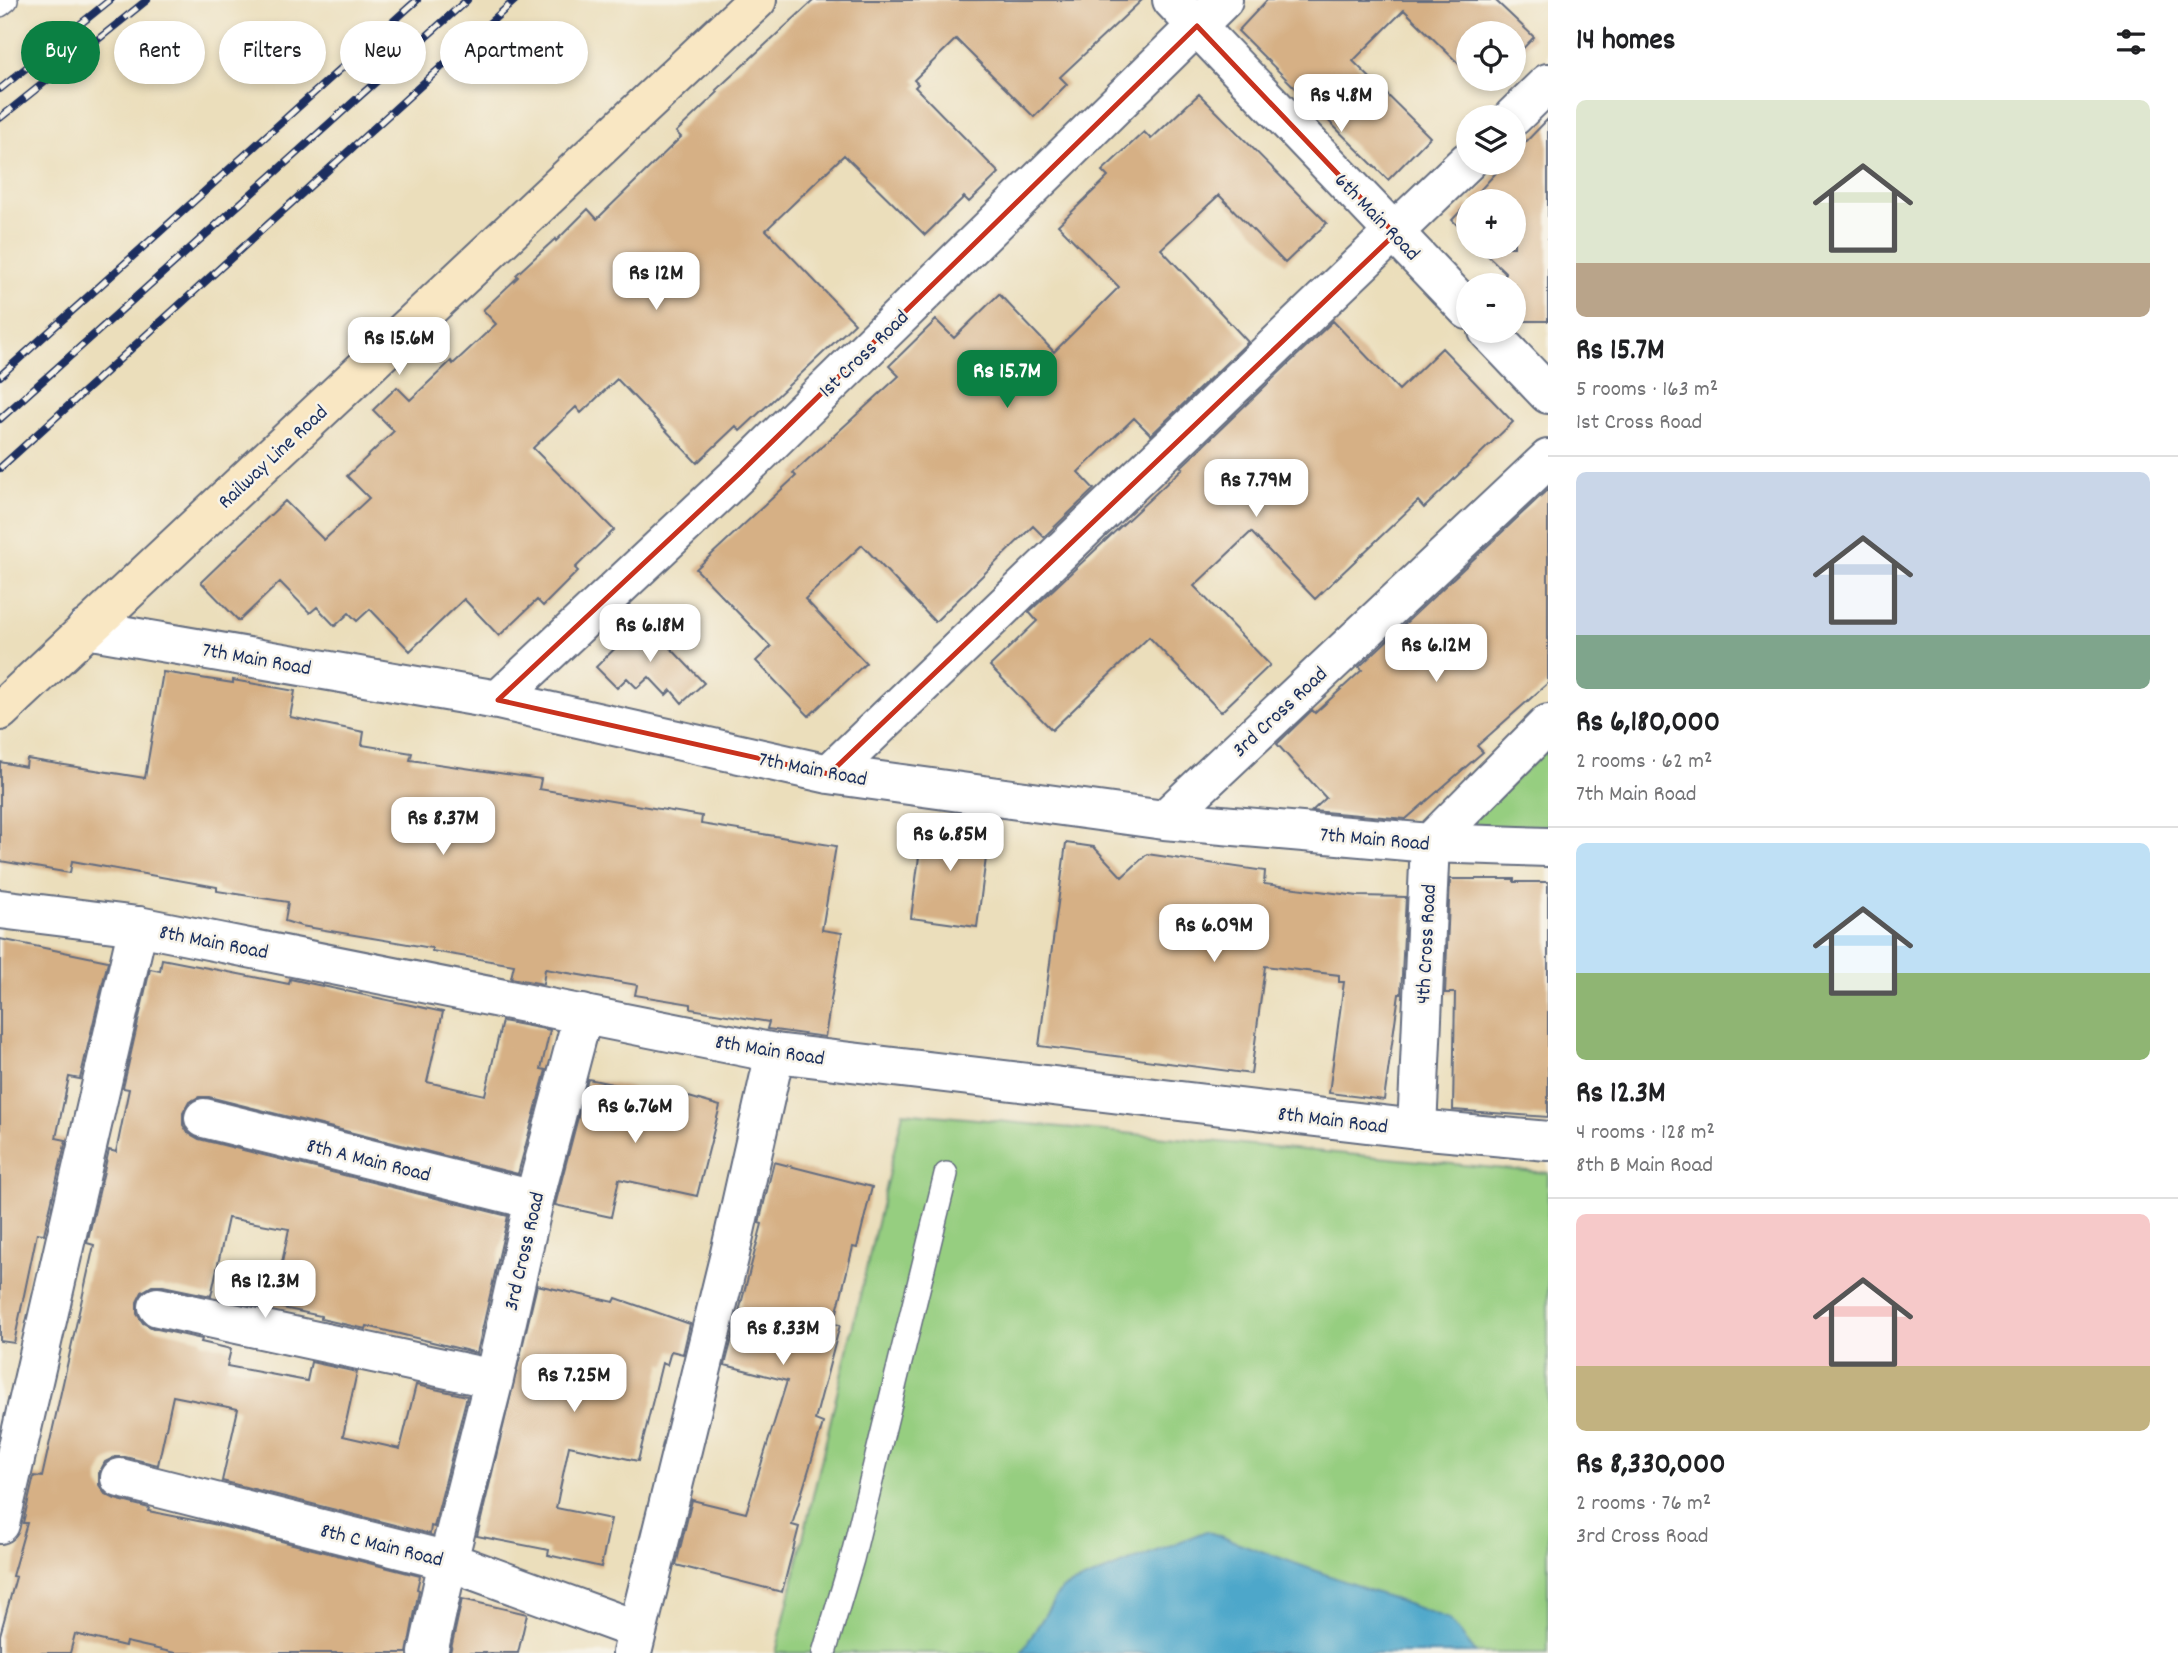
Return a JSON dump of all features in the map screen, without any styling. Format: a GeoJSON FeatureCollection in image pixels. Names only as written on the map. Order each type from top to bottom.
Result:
{"type":"FeatureCollection","features":[{"type":"Feature","properties":{"kind":"main road","name":"Railway Line Road"},"geometry":{"type":"LineString","coordinates":[[0,710],[757,0]]}},
{"type":"Feature","properties":{"kind":"street","name":"6th Main Road"},"geometry":{"type":"LineString","coordinates":[[1197,9],[1395,234],[1456,298]]}},
{"type":"Feature","properties":{"kind":"street","name":"1st Cross Road"},"geometry":{"type":"LineString","coordinates":[[498,699],[740,473],[1197,9]]}},
{"type":"Feature","properties":{"kind":"street"},"geometry":{"type":"LineString","coordinates":[[1525,105],[1548,83]]}},
{"type":"Feature","properties":{"kind":"street"},"geometry":{"type":"LineString","coordinates":[[829,774],[1456,173]]}},
{"type":"Feature","properties":{"kind":"street"},"geometry":{"type":"LineString","coordinates":[[1499,343],[1548,394]]}},
{"type":"Feature","properties":{"kind":"street","name":"3rd Cross Road"},"geometry":{"type":"LineString","coordinates":[[1164,820],[1548,459]]}},
{"type":"Feature","properties":{"kind":"street","name":"7th Main Road"},"geometry":{"type":"LineString","coordinates":[[86,629],[498,699],[829,774],[1164,820],[1430,843],[1548,847]]}},
{"type":"Feature","properties":{"kind":"street"},"geometry":{"type":"LineString","coordinates":[[1430,843],[1548,723]]}},
{"type":"Feature","properties":{"kind":"street","name":"4th Cross Road"},"geometry":{"type":"LineString","coordinates":[[1417,1129],[1430,843]]}},
{"type":"Feature","properties":{"kind":"street","name":"8th Main Road"},"geometry":{"type":"LineString","coordinates":[[0,909],[138,926],[775,1052],[1417,1129],[1548,1141]]}},
{"type":"Feature","properties":{"kind":"street"},"geometry":{"type":"LineString","coordinates":[[0,1524],[138,926]]}},
{"type":"Feature","properties":{"kind":"street","name":"3rd Cross Road"},"geometry":{"type":"LineString","coordinates":[[428,1653],[534,1200],[583,1014]]}},
{"type":"Feature","properties":{"kind":"street"},"geometry":{"type":"LineString","coordinates":[[635,1641],[730,1258],[775,1052]]}},
{"type":"Feature","properties":{"kind":"street","name":"8th A Main Road"},"geometry":{"type":"LineString","coordinates":[[204,1118],[534,1200]]}},
{"type":"Feature","properties":{"kind":"street"},"geometry":{"type":"LineString","coordinates":[[158,1307],[494,1379]]}},
{"type":"Feature","properties":{"kind":"street","name":"8th C Main Road"},"geometry":{"type":"LineString","coordinates":[[120,1478],[449,1561],[635,1641]]}},
{"type":"Feature","properties":{"kind":"lane"},"geometry":{"type":"LineString","coordinates":[[0,5],[6,0]]}},
{"type":"Feature","properties":{"kind":"lane"},"geometry":{"type":"LineString","coordinates":[[824,1653],[852,1559],[946,1174]]}},
{"type":"Feature","properties":{"kind":"highlighted area"},"geometry":{"type":"Polygon","coordinates":[[[1197,26],[1395,234],[829,774],[498,700],[740,473],[1197,26]]]}},
{"type":"Feature","properties":{"kind":"green space"},"geometry":{"type":"Polygon","coordinates":[[[1548,748],[1548,832],[1463,829],[1548,748]]]}},
{"type":"Feature","properties":{"kind":"green space"},"geometry":{"type":"Polygon","coordinates":[[[903,1112],[1548,1173],[1548,1653],[776,1653],[903,1112]]]}},
{"type":"Feature","properties":{"kind":"water"},"geometry":{"type":"Polygon","coordinates":[[[1206,1531],[1449,1619],[1476,1653],[1021,1653],[1061,1589],[1206,1531]]]}},
{"type":"Feature","properties":{"kind":"building"},"geometry":{"type":"Polygon","coordinates":[[[814,0],[1142,0],[1060,77],[1067,84],[1034,117],[956,39],[914,80],[918,84],[915,87],[999,173],[969,202],[964,197],[925,235],[844,155],[766,230],[855,323],[740,431],[736,426],[697,463],[617,379],[581,413],[576,407],[533,448],[614,530],[575,568],[578,571],[543,606],[537,600],[499,636],[464,599],[410,651],[370,609],[357,621],[349,613],[335,626],[317,607],[310,613],[280,582],[239,621],[201,582],[285,501],[324,540],[369,498],[347,476],[394,431],[373,410],[397,387],[410,400],[451,361],[453,364],[496,324],[483,310],[518,277],[516,275],[588,209],[597,219],[681,137],[676,132],[718,92],[716,90],[814,0]]]}},
{"type":"Feature","properties":{"kind":"building"},"geometry":{"type":"Polygon","coordinates":[[[1267,0],[1495,0],[1517,21],[1456,21],[1456,61],[1404,10],[1353,61],[1430,137],[1388,180],[1238,31],[1267,0]]]}},
{"type":"Feature","properties":{"kind":"building"},"geometry":{"type":"Polygon","coordinates":[[[1526,29],[1534,37],[1526,45],[1526,29]]]}},
{"type":"Feature","properties":{"kind":"building"},"geometry":{"type":"Polygon","coordinates":[[[1199,94],[1327,223],[1285,263],[1219,195],[1161,249],[1248,342],[1151,435],[1134,418],[1078,472],[1094,489],[1044,537],[1033,526],[935,622],[862,545],[805,599],[866,663],[809,716],[756,661],[771,647],[696,569],[796,476],[793,473],[899,376],[889,366],[936,320],[954,338],[999,294],[1054,352],[1119,287],[1058,225],[1108,177],[1102,171],[1144,132],[1151,139],[1199,94]]]}},
{"type":"Feature","properties":{"kind":"building"},"geometry":{"type":"Polygon","coordinates":[[[1548,119],[1548,321],[1526,321],[1526,273],[1505,273],[1491,259],[1526,259],[1526,189],[1481,189],[1494,175],[1526,175],[1526,142],[1548,119]]]}},
{"type":"Feature","properties":{"kind":"building"},"geometry":{"type":"Polygon","coordinates":[[[1333,321],[1399,390],[1442,348],[1513,422],[1424,508],[1418,501],[1315,599],[1251,532],[1194,586],[1270,665],[1221,712],[1149,637],[1052,730],[990,666],[1037,621],[1029,612],[1183,468],[1181,467],[1333,321]]]}},
{"type":"Feature","properties":{"kind":"building"},"geometry":{"type":"Polygon","coordinates":[[[1548,489],[1548,683],[1477,746],[1483,752],[1406,819],[1312,811],[1326,798],[1277,744],[1312,710],[1315,713],[1362,670],[1359,667],[1548,489]]]}},
{"type":"Feature","properties":{"kind":"building"},"geometry":{"type":"Polygon","coordinates":[[[644,620],[704,683],[682,703],[671,690],[666,695],[649,677],[637,688],[627,678],[617,688],[596,667],[644,620]]]}},
{"type":"Feature","properties":{"kind":"building"},"geometry":{"type":"Polygon","coordinates":[[[163,672],[295,691],[290,717],[364,732],[362,745],[412,753],[410,760],[541,779],[539,789],[702,816],[701,824],[836,846],[822,930],[842,933],[825,1037],[767,1029],[769,1022],[691,1009],[691,1004],[635,995],[637,985],[545,969],[543,984],[511,978],[514,965],[301,926],[285,921],[288,902],[217,891],[217,887],[72,861],[70,873],[0,861],[0,762],[26,767],[27,759],[145,778],[163,672]]]}},
{"type":"Feature","properties":{"kind":"building"},"geometry":{"type":"Polygon","coordinates":[[[924,818],[990,827],[977,927],[911,918],[924,818]]]}},
{"type":"Feature","properties":{"kind":"building"},"geometry":{"type":"Polygon","coordinates":[[[1066,843],[1094,847],[1122,877],[1147,854],[1265,871],[1264,884],[1358,896],[1406,897],[1401,994],[1384,1100],[1329,1093],[1344,982],[1339,982],[1339,975],[1265,966],[1251,1074],[1039,1046],[1066,843]]]}},
{"type":"Feature","properties":{"kind":"building"},"geometry":{"type":"Polygon","coordinates":[[[1450,879],[1548,882],[1548,1117],[1453,1110],[1455,993],[1445,993],[1450,879]]]}},
{"type":"Feature","properties":{"kind":"building"},"geometry":{"type":"Polygon","coordinates":[[[0,939],[108,961],[80,1079],[69,1077],[56,1138],[66,1140],[44,1234],[37,1233],[14,1343],[0,1341],[0,939]]]}},
{"type":"Feature","properties":{"kind":"building"},"geometry":{"type":"Polygon","coordinates":[[[162,959],[289,984],[290,979],[443,1012],[427,1082],[485,1095],[502,1021],[550,1030],[541,1069],[546,1070],[518,1174],[209,1097],[199,1097],[189,1102],[183,1113],[183,1125],[188,1133],[199,1139],[508,1216],[477,1353],[273,1306],[289,1229],[228,1218],[211,1296],[152,1286],[142,1292],[137,1302],[137,1314],[143,1323],[153,1328],[202,1339],[201,1342],[231,1349],[227,1366],[307,1381],[311,1362],[357,1372],[343,1436],[400,1449],[416,1385],[467,1396],[430,1534],[222,1481],[238,1409],[173,1396],[158,1465],[115,1457],[105,1462],[99,1473],[99,1485],[105,1494],[149,1508],[148,1511],[213,1524],[420,1576],[407,1653],[175,1653],[126,1642],[125,1646],[75,1634],[70,1653],[0,1653],[0,1635],[16,1577],[12,1576],[27,1523],[23,1523],[34,1476],[42,1477],[94,1245],[87,1243],[109,1150],[116,1152],[129,1089],[123,1088],[150,969],[160,971],[162,959]]]}},
{"type":"Feature","properties":{"kind":"building"},"geometry":{"type":"Polygon","coordinates":[[[588,1079],[666,1095],[668,1091],[720,1106],[697,1196],[619,1179],[611,1217],[555,1205],[588,1079]]]}},
{"type":"Feature","properties":{"kind":"building"},"geometry":{"type":"Polygon","coordinates":[[[774,1162],[872,1187],[857,1248],[853,1247],[834,1324],[840,1325],[815,1420],[823,1423],[792,1525],[799,1527],[782,1592],[676,1565],[692,1500],[746,1513],[787,1381],[725,1365],[762,1224],[759,1223],[774,1162]]]}},
{"type":"Feature","properties":{"kind":"building"},"geometry":{"type":"Polygon","coordinates":[[[537,1285],[614,1302],[616,1298],[690,1324],[683,1354],[671,1351],[667,1365],[662,1363],[638,1461],[569,1446],[556,1508],[611,1519],[601,1567],[548,1555],[549,1550],[477,1536],[537,1285]]]}},
{"type":"Feature","properties":{"kind":"building"},"geometry":{"type":"Polygon","coordinates":[[[462,1599],[527,1614],[518,1653],[450,1653],[462,1599]]]}},
{"type":"Feature","properties":{"kind":"railway"},"geometry":{"type":"LineString","coordinates":[[0,89],[110,0]]}},
{"type":"Feature","properties":{"kind":"railway"},"geometry":{"type":"LineString","coordinates":[[0,118],[147,0]]}},
{"type":"Feature","properties":{"kind":"railway"},"geometry":{"type":"LineString","coordinates":[[0,376],[417,0]]}},
{"type":"Feature","properties":{"kind":"railway"},"geometry":{"type":"LineString","coordinates":[[0,419],[467,0]]}},
{"type":"Feature","properties":{"kind":"railway"},"geometry":{"type":"LineString","coordinates":[[0,468],[515,0]]}}]}
